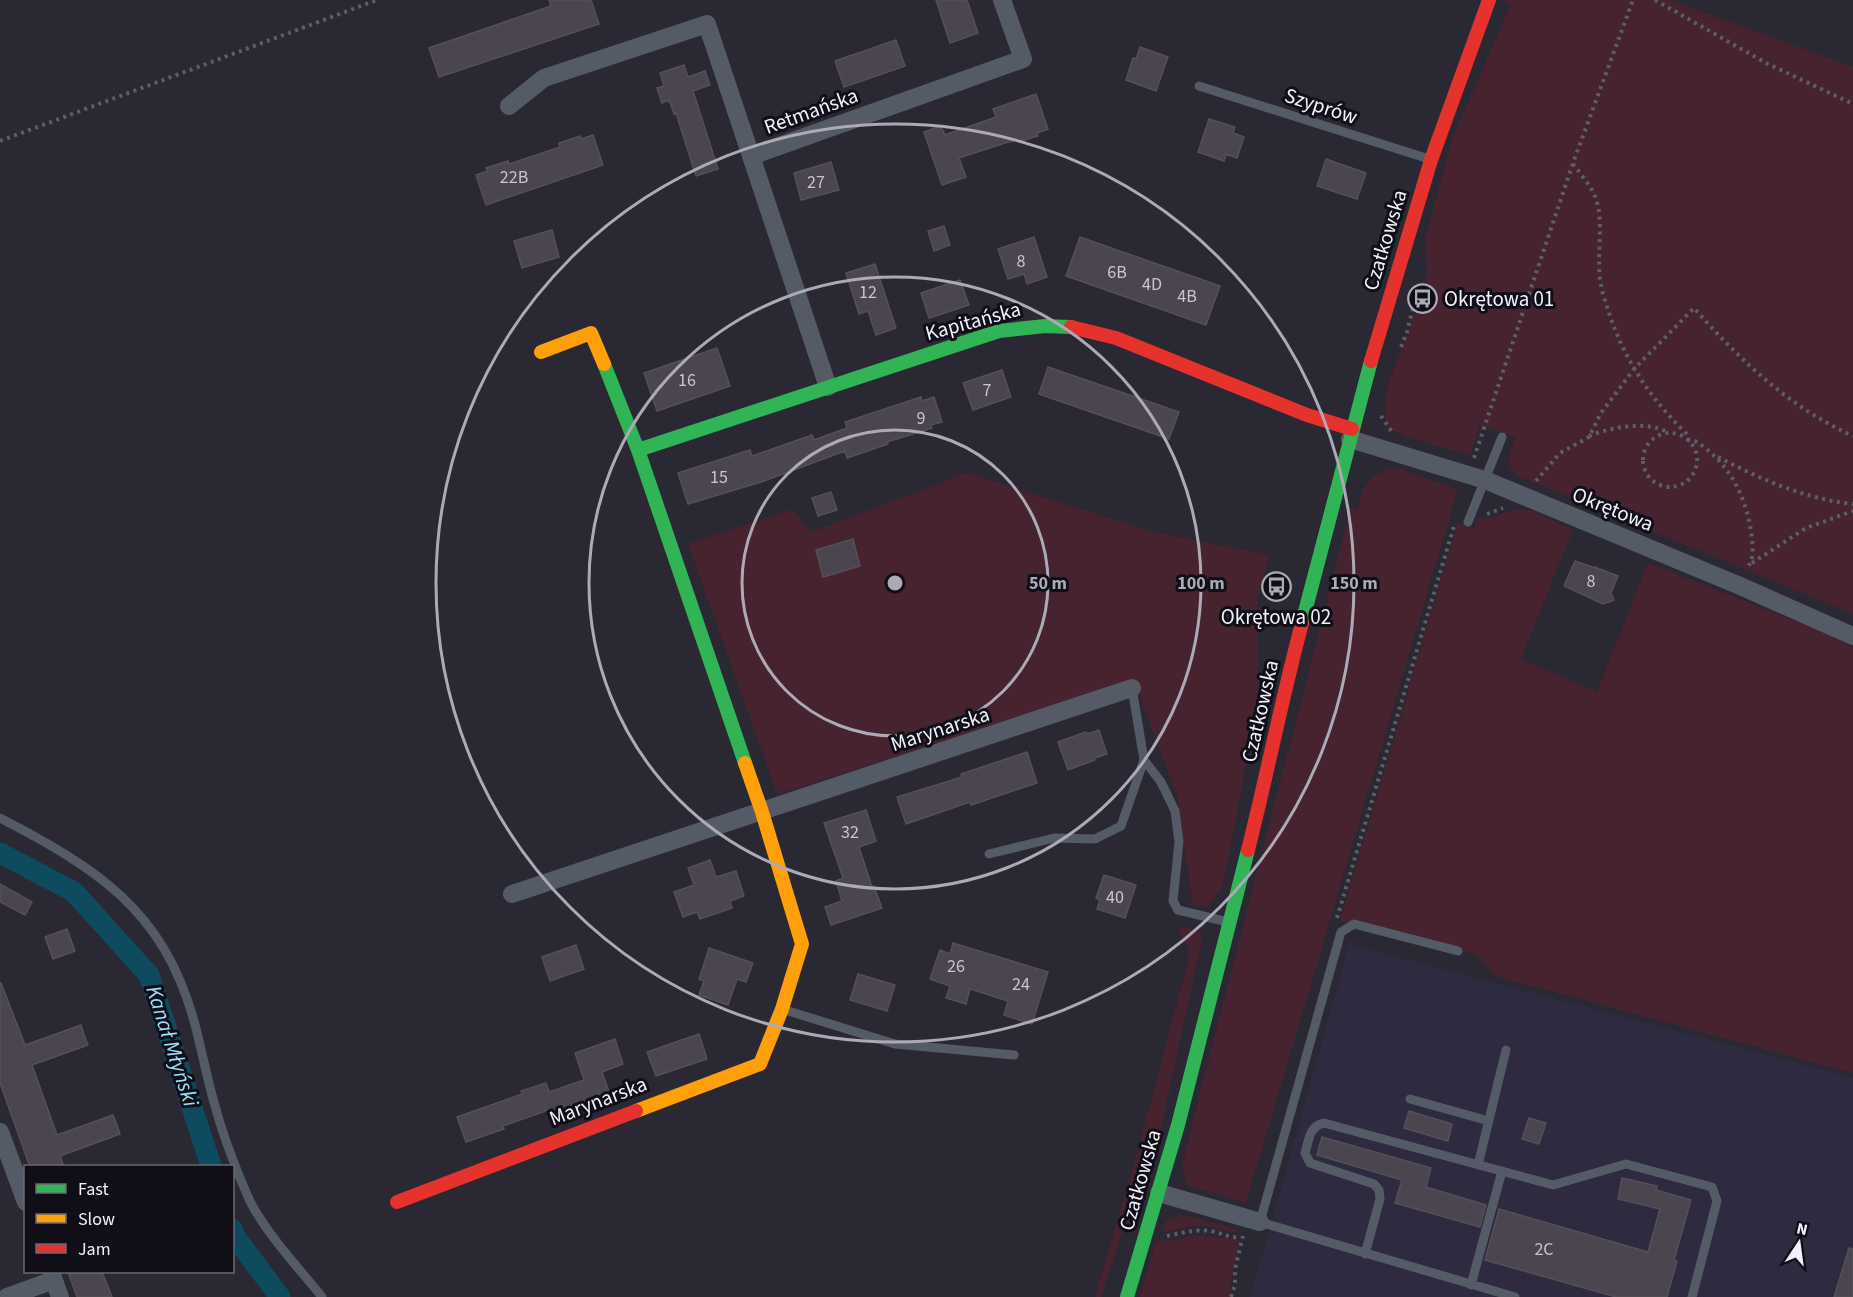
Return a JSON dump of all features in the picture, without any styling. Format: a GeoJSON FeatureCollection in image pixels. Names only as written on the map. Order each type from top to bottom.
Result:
{"type":"FeatureCollection","features":[{"type":"Feature","properties":{"kind":"street","name":"Retmańska"},"geometry":{"type":"LineString","coordinates":[[828,387],[751,156],[1023,59],[1002,0]]}},
{"type":"Feature","properties":{"kind":"street","name":"Czatkowska"},"geometry":{"type":"LineString","coordinates":[[1128,1297],[1159,1193],[1230,922],[1266,779],[1287,679],[1379,332],[1431,160],[1489,0]]}},
{"type":"Feature","properties":{"kind":"street"},"geometry":{"type":"LineString","coordinates":[[509,106],[544,78],[707,24],[751,156]]}},
{"type":"Feature","properties":{"kind":"street","name":"Kapitańska"},"geometry":{"type":"LineString","coordinates":[[638,450],[999,331],[1037,325],[1086,329],[1116,338],[1351,434]]}},
{"type":"Feature","properties":{"kind":"street"},"geometry":{"type":"LineString","coordinates":[[541,352],[591,333],[638,450],[762,812]]}},
{"type":"Feature","properties":{"kind":"street","name":"Okrętowa"},"geometry":{"type":"LineString","coordinates":[[1351,434],[1477,477],[1738,585],[1853,636]]}},
{"type":"Feature","properties":{"kind":"street","name":"Marynarska"},"geometry":{"type":"LineString","coordinates":[[512,894],[1132,688]]}},
{"type":"Feature","properties":{"kind":"street","name":"Marynarska"},"geometry":{"type":"LineString","coordinates":[[397,1202],[760,1064],[782,1009],[802,944],[762,812]]}},
{"type":"Feature","properties":{"kind":"street"},"geometry":{"type":"LineString","coordinates":[[0,1132],[24,1197]]}},
{"type":"Feature","properties":{"kind":"street"},"geometry":{"type":"LineString","coordinates":[[1159,1193],[1254,1221]]}},
{"type":"Feature","properties":{"kind":"street"},"geometry":{"type":"LineString","coordinates":[[7,1297],[55,1283]]}},
{"type":"Feature","properties":{"kind":"lane","name":"Szyprów"},"geometry":{"type":"LineString","coordinates":[[1200,86],[1431,160]]}},
{"type":"Feature","properties":{"kind":"lane"},"geometry":{"type":"LineString","coordinates":[[1468,522],[1473,511],[1477,477],[1502,436]]}},
{"type":"Feature","properties":{"kind":"lane"},"geometry":{"type":"LineString","coordinates":[[1132,688],[1144,760],[1161,782],[1175,811],[1179,842],[1173,900],[1178,910],[1230,922]]}},
{"type":"Feature","properties":{"kind":"lane"},"geometry":{"type":"LineString","coordinates":[[989,854],[1054,838],[1095,839],[1121,826],[1144,760]]}},
{"type":"Feature","properties":{"kind":"lane"},"geometry":{"type":"LineString","coordinates":[[0,818],[64,852],[107,883],[133,906],[154,933],[170,959],[185,993],[224,1135],[252,1206],[294,1265],[322,1297]]}},
{"type":"Feature","properties":{"kind":"lane"},"geometry":{"type":"LineString","coordinates":[[1458,951],[1354,924],[1341,932],[1254,1221],[1515,1297]]}},
{"type":"Feature","properties":{"kind":"lane"},"geometry":{"type":"LineString","coordinates":[[782,1009],[895,1044],[1014,1055]]}},
{"type":"Feature","properties":{"kind":"lane"},"geometry":{"type":"LineString","coordinates":[[1478,1165],[1506,1050]]}},
{"type":"Feature","properties":{"kind":"lane"},"geometry":{"type":"LineString","coordinates":[[1410,1099],[1489,1121]]}},
{"type":"Feature","properties":{"kind":"lane"},"geometry":{"type":"LineString","coordinates":[[1365,1254],[1380,1199],[1379,1190],[1374,1184],[1310,1163],[1305,1153],[1311,1130],[1324,1122],[1553,1185],[1626,1164],[1712,1187],[1717,1201],[1692,1297]]}},
{"type":"Feature","properties":{"kind":"lane"},"geometry":{"type":"LineString","coordinates":[[1471,1285],[1502,1171]]}},
{"type":"Feature","properties":{"kind":"path"},"geometry":{"type":"LineString","coordinates":[[0,141],[376,0]]}},
{"type":"Feature","properties":{"kind":"path"},"geometry":{"type":"LineString","coordinates":[[1477,477],[1573,163],[1633,0]]}},
{"type":"Feature","properties":{"kind":"path"},"geometry":{"type":"LineString","coordinates":[[1655,0],[1766,63],[1853,104]]}},
{"type":"Feature","properties":{"kind":"path"},"geometry":{"type":"LineString","coordinates":[[1573,163],[1594,195],[1599,216],[1600,285],[1614,328],[1634,369],[1658,404],[1687,434],[1696,450],[1698,458],[1694,475],[1688,482],[1672,488],[1655,483],[1649,477],[1643,461],[1644,453],[1653,439],[1670,433]]}},
{"type":"Feature","properties":{"kind":"path"},"geometry":{"type":"LineString","coordinates":[[1398,353],[1407,332],[1418,288]]}},
{"type":"Feature","properties":{"kind":"path"},"geometry":{"type":"LineString","coordinates":[[1589,437],[1601,413],[1634,369],[1694,308],[1772,387],[1826,424],[1853,436]]}},
{"type":"Feature","properties":{"kind":"path"},"geometry":{"type":"LineString","coordinates":[[1380,412],[1382,420],[1394,435]]}},
{"type":"Feature","properties":{"kind":"path"},"geometry":{"type":"LineString","coordinates":[[1337,919],[1460,506],[1484,515],[1527,499],[1534,482],[1560,453],[1608,429],[1628,427],[1654,427],[1677,434],[1694,440],[1714,455],[1768,482],[1838,502],[1853,504]]}},
{"type":"Feature","properties":{"kind":"path"},"geometry":{"type":"LineString","coordinates":[[1714,455],[1737,486],[1747,510],[1753,548],[1751,564]]}},
{"type":"Feature","properties":{"kind":"path"},"geometry":{"type":"LineString","coordinates":[[1738,585],[1742,573],[1751,564],[1806,528],[1853,511]]}},
{"type":"Feature","properties":{"kind":"path"},"geometry":{"type":"LineString","coordinates":[[1231,1297],[1243,1237],[1254,1221]]}},
{"type":"Feature","properties":{"kind":"path"},"geometry":{"type":"LineString","coordinates":[[1146,1231],[1168,1236],[1192,1231],[1212,1232],[1231,1238],[1243,1237]]}},
{"type":"Feature","properties":{"kind":"shaded area"},"geometry":{"type":"Polygon","coordinates":[[[1503,0],[1670,0],[1853,67],[1853,614],[1516,475],[1508,463],[1515,437],[1480,425],[1470,455],[1409,438],[1387,427],[1385,409],[1387,387],[1416,312],[1427,276],[1426,236],[1452,139],[1511,5],[1503,0]]]}},
{"type":"Feature","properties":{"kind":"shaded area"},"geometry":{"type":"Polygon","coordinates":[[[1389,468],[1401,469],[1458,490],[1246,1203],[1187,1185],[1182,1167],[1351,508],[1358,509],[1367,484],[1376,475],[1389,468]]]}},
{"type":"Feature","properties":{"kind":"shaded area"},"geometry":{"type":"Polygon","coordinates":[[[967,473],[1153,532],[1270,555],[1257,598],[1259,687],[1249,751],[1223,884],[1209,905],[1193,905],[1177,796],[1134,681],[777,794],[688,544],[792,509],[812,532],[967,473]]]}},
{"type":"Feature","properties":{"kind":"shaded area"},"geometry":{"type":"Polygon","coordinates":[[[1516,509],[1531,510],[1573,530],[1521,659],[1597,692],[1648,563],[1826,633],[1853,648],[1853,1073],[1495,976],[1477,954],[1340,921],[1458,522],[1474,529],[1478,518],[1492,517],[1516,509]]]}},
{"type":"Feature","properties":{"kind":"shaded area"},"geometry":{"type":"Polygon","coordinates":[[[1181,925],[1203,934],[1155,1157],[1136,1223],[1125,1224],[1101,1297],[1095,1297],[1187,966],[1189,947],[1179,935],[1181,925]]]}},
{"type":"Feature","properties":{"kind":"shaded area"},"geometry":{"type":"Polygon","coordinates":[[[1349,944],[1853,1078],[1853,1297],[1249,1297],[1349,944]]]}},
{"type":"Feature","properties":{"kind":"shaded area"},"geometry":{"type":"Polygon","coordinates":[[[1178,1215],[1239,1230],[1233,1233],[1211,1227],[1189,1226],[1171,1231],[1160,1231],[1167,1220],[1178,1215]]]}},
{"type":"Feature","properties":{"kind":"shaded area"},"geometry":{"type":"Polygon","coordinates":[[[1194,1235],[1240,1240],[1229,1297],[1140,1297],[1156,1241],[1176,1240],[1194,1235]]]}},
{"type":"Feature","properties":{"kind":"building"},"geometry":{"type":"Polygon","coordinates":[[[549,0],[591,0],[599,24],[439,77],[429,48],[551,6],[549,0]]]}},
{"type":"Feature","properties":{"kind":"building"},"geometry":{"type":"Polygon","coordinates":[[[936,0],[967,0],[978,33],[950,43],[936,0]]]}},
{"type":"Feature","properties":{"kind":"building"},"geometry":{"type":"Polygon","coordinates":[[[896,40],[905,66],[844,87],[835,61],[896,40]]]}},
{"type":"Feature","properties":{"kind":"building"},"geometry":{"type":"Polygon","coordinates":[[[1140,47],[1168,57],[1156,91],[1126,80],[1133,58],[1136,59],[1140,47]]]}},
{"type":"Feature","properties":{"kind":"building"},"geometry":{"type":"Polygon","coordinates":[[[684,65],[688,77],[705,71],[710,85],[693,91],[718,169],[696,176],[676,113],[674,114],[669,100],[662,103],[657,88],[664,86],[660,73],[684,65]]]}},
{"type":"Feature","properties":{"kind":"building"},"geometry":{"type":"Polygon","coordinates":[[[1036,94],[1048,129],[1037,133],[1038,136],[1005,143],[959,158],[966,177],[942,185],[924,132],[941,126],[945,135],[996,117],[993,109],[1036,94]]]}},
{"type":"Feature","properties":{"kind":"building"},"geometry":{"type":"Polygon","coordinates":[[[1209,119],[1235,127],[1233,133],[1244,137],[1237,158],[1226,154],[1224,161],[1198,152],[1209,119]]]}},
{"type":"Feature","properties":{"kind":"building"},"geometry":{"type":"Polygon","coordinates":[[[593,135],[603,165],[486,205],[476,175],[488,171],[486,168],[508,161],[509,164],[560,147],[559,143],[580,136],[581,139],[593,135]]]}},
{"type":"Feature","properties":{"kind":"building"},"geometry":{"type":"Polygon","coordinates":[[[1326,159],[1366,173],[1357,199],[1317,186],[1326,159]]]}},
{"type":"Feature","properties":{"kind":"building"},"geometry":{"type":"Polygon","coordinates":[[[831,162],[839,190],[801,200],[794,173],[831,162]]]}},
{"type":"Feature","properties":{"kind":"building"},"geometry":{"type":"Polygon","coordinates":[[[944,226],[950,245],[934,251],[928,231],[944,226]]]}},
{"type":"Feature","properties":{"kind":"building"},"geometry":{"type":"Polygon","coordinates":[[[552,230],[559,257],[522,268],[514,241],[552,230]]]}},
{"type":"Feature","properties":{"kind":"building"},"geometry":{"type":"Polygon","coordinates":[[[1034,237],[1047,277],[1027,284],[1024,274],[1008,279],[998,249],[1034,237]]]}},
{"type":"Feature","properties":{"kind":"building"},"geometry":{"type":"Polygon","coordinates":[[[1080,237],[1220,286],[1206,325],[1066,276],[1080,237]]]}},
{"type":"Feature","properties":{"kind":"building"},"geometry":{"type":"Polygon","coordinates":[[[875,264],[896,328],[876,335],[868,311],[859,314],[846,273],[875,264]]]}},
{"type":"Feature","properties":{"kind":"building"},"geometry":{"type":"Polygon","coordinates":[[[960,280],[969,305],[929,318],[921,293],[960,280]]]}},
{"type":"Feature","properties":{"kind":"building"},"geometry":{"type":"Polygon","coordinates":[[[717,348],[730,386],[657,411],[644,373],[717,348]]]}},
{"type":"Feature","properties":{"kind":"building"},"geometry":{"type":"Polygon","coordinates":[[[1048,367],[1179,412],[1169,439],[1039,394],[1048,367]]]}},
{"type":"Feature","properties":{"kind":"building"},"geometry":{"type":"Polygon","coordinates":[[[1002,370],[1011,397],[973,410],[963,383],[1002,370]]]}},
{"type":"Feature","properties":{"kind":"building"},"geometry":{"type":"Polygon","coordinates":[[[921,397],[922,401],[934,397],[942,422],[931,425],[932,428],[847,458],[845,451],[761,482],[688,504],[678,473],[750,450],[752,456],[812,435],[814,440],[847,428],[845,422],[921,397]]]}},
{"type":"Feature","properties":{"kind":"building"},"geometry":{"type":"Polygon","coordinates":[[[831,492],[837,510],[818,516],[812,498],[831,492]]]}},
{"type":"Feature","properties":{"kind":"building"},"geometry":{"type":"Polygon","coordinates":[[[853,539],[860,566],[823,577],[816,550],[853,539]]]}},
{"type":"Feature","properties":{"kind":"building"},"geometry":{"type":"Polygon","coordinates":[[[1575,561],[1618,576],[1611,593],[1614,600],[1603,604],[1564,586],[1575,561]]]}},
{"type":"Feature","properties":{"kind":"building"},"geometry":{"type":"Polygon","coordinates":[[[1099,730],[1107,754],[1068,770],[1058,742],[1099,730]]]}},
{"type":"Feature","properties":{"kind":"building"},"geometry":{"type":"Polygon","coordinates":[[[1027,752],[1037,783],[971,805],[970,802],[906,824],[897,797],[962,777],[961,774],[1027,752]]]}},
{"type":"Feature","properties":{"kind":"building"},"geometry":{"type":"Polygon","coordinates":[[[866,810],[876,841],[859,847],[872,887],[874,886],[882,908],[831,925],[825,907],[842,901],[836,881],[843,878],[824,823],[866,810]]]}},
{"type":"Feature","properties":{"kind":"building"},"geometry":{"type":"Polygon","coordinates":[[[710,860],[716,877],[736,871],[744,896],[730,901],[732,908],[700,919],[697,912],[683,917],[674,892],[694,885],[688,868],[710,860]]]}},
{"type":"Feature","properties":{"kind":"building"},"geometry":{"type":"Polygon","coordinates":[[[1104,875],[1136,885],[1125,918],[1097,909],[1100,900],[1096,898],[1104,875]]]}},
{"type":"Feature","properties":{"kind":"building"},"geometry":{"type":"Polygon","coordinates":[[[0,884],[32,902],[25,915],[0,902],[0,884]]]}},
{"type":"Feature","properties":{"kind":"building"},"geometry":{"type":"Polygon","coordinates":[[[67,929],[75,951],[53,959],[45,937],[67,929]]]}},
{"type":"Feature","properties":{"kind":"building"},"geometry":{"type":"Polygon","coordinates":[[[953,943],[1048,972],[1032,1024],[1004,1015],[1008,1001],[970,989],[966,1004],[946,998],[950,986],[930,979],[940,950],[950,954],[953,943]]]}},
{"type":"Feature","properties":{"kind":"building"},"geometry":{"type":"Polygon","coordinates":[[[576,945],[584,969],[550,981],[542,957],[576,945]]]}},
{"type":"Feature","properties":{"kind":"building"},"geometry":{"type":"Polygon","coordinates":[[[709,948],[753,963],[746,982],[737,979],[728,1005],[699,995],[704,981],[699,979],[709,948]]]}},
{"type":"Feature","properties":{"kind":"building"},"geometry":{"type":"Polygon","coordinates":[[[858,974],[895,985],[887,1011],[850,1000],[858,974]]]}},
{"type":"Feature","properties":{"kind":"building"},"geometry":{"type":"Polygon","coordinates":[[[1,983],[25,1045],[81,1025],[88,1045],[32,1065],[57,1135],[113,1115],[120,1134],[60,1156],[63,1165],[29,1165],[0,1083],[1,983]]]}},
{"type":"Feature","properties":{"kind":"building"},"geometry":{"type":"Polygon","coordinates":[[[699,1034],[707,1059],[656,1076],[647,1052],[699,1034]]]}},
{"type":"Feature","properties":{"kind":"building"},"geometry":{"type":"Polygon","coordinates":[[[615,1039],[623,1064],[602,1072],[609,1092],[552,1112],[551,1109],[466,1142],[457,1117],[546,1083],[549,1092],[584,1080],[575,1053],[615,1039]]]}},
{"type":"Feature","properties":{"kind":"building"},"geometry":{"type":"Polygon","coordinates":[[[1409,1111],[1452,1124],[1448,1141],[1404,1128],[1409,1111]]]}},
{"type":"Feature","properties":{"kind":"building"},"geometry":{"type":"Polygon","coordinates":[[[1529,1118],[1546,1123],[1539,1144],[1522,1139],[1529,1118]]]}},
{"type":"Feature","properties":{"kind":"building"},"geometry":{"type":"Polygon","coordinates":[[[1322,1137],[1431,1168],[1426,1187],[1486,1205],[1480,1227],[1395,1203],[1402,1180],[1317,1155],[1322,1137]]]}},
{"type":"Feature","properties":{"kind":"building"},"geometry":{"type":"Polygon","coordinates":[[[1622,1178],[1657,1186],[1656,1190],[1691,1200],[1674,1260],[1677,1261],[1667,1297],[1616,1297],[1485,1260],[1499,1209],[1648,1252],[1660,1209],[1618,1199],[1622,1178]]]}},
{"type":"Feature","properties":{"kind":"building"},"geometry":{"type":"Polygon","coordinates":[[[1849,1248],[1853,1249],[1853,1297],[1834,1297],[1849,1248]]]}},
{"type":"Feature","properties":{"kind":"building"},"geometry":{"type":"Polygon","coordinates":[[[68,1273],[102,1273],[112,1297],[77,1297],[68,1273]]]}},
{"type":"Feature","properties":{"kind":"waterway","name":"Kanał Młyński"},"geometry":{"type":"LineString","coordinates":[[0,853],[74,892],[149,975],[211,1165]]}},
{"type":"Feature","properties":{"kind":"waterway","name":"Kanał Młyński"},"geometry":{"type":"LineString","coordinates":[[234,1234],[280,1297]]}},
{"type":"Feature","properties":{"kind":"traffic: fast"},"geometry":{"type":"LineString","coordinates":[[638,450],[999,331],[1045,326],[1071,327]]}},
{"type":"Feature","properties":{"kind":"traffic: fast"},"geometry":{"type":"LineString","coordinates":[[1302,623],[1371,361]]}},
{"type":"Feature","properties":{"kind":"traffic: fast"},"geometry":{"type":"LineString","coordinates":[[604,364],[638,450],[745,763]]}},
{"type":"Feature","properties":{"kind":"traffic: fast"},"geometry":{"type":"LineString","coordinates":[[1127,1297],[1178,1125],[1248,850]]}},
{"type":"Feature","properties":{"kind":"traffic: slow"},"geometry":{"type":"LineString","coordinates":[[541,352],[591,333],[604,364]]}},
{"type":"Feature","properties":{"kind":"traffic: slow"},"geometry":{"type":"LineString","coordinates":[[636,1111],[760,1064],[782,1009],[802,944],[745,763]]}},
{"type":"Feature","properties":{"kind":"traffic: jam"},"geometry":{"type":"LineString","coordinates":[[1371,361],[1431,160],[1489,0]]}},
{"type":"Feature","properties":{"kind":"traffic: jam"},"geometry":{"type":"LineString","coordinates":[[1071,327],[1116,338],[1307,415],[1352,429]]}},
{"type":"Feature","properties":{"kind":"traffic: jam"},"geometry":{"type":"LineString","coordinates":[[1248,850],[1302,623]]}},
{"type":"Feature","properties":{"kind":"traffic: jam"},"geometry":{"type":"LineString","coordinates":[[397,1202],[636,1111]]}},
{"type":"Feature","properties":{"kind":"place","name":"Okrętowa 01"},"geometry":{"type":"Point","coordinates":[1423,299]}},
{"type":"Feature","properties":{"kind":"place","name":"Okrętowa 02"},"geometry":{"type":"Point","coordinates":[1276,586]}}]}
